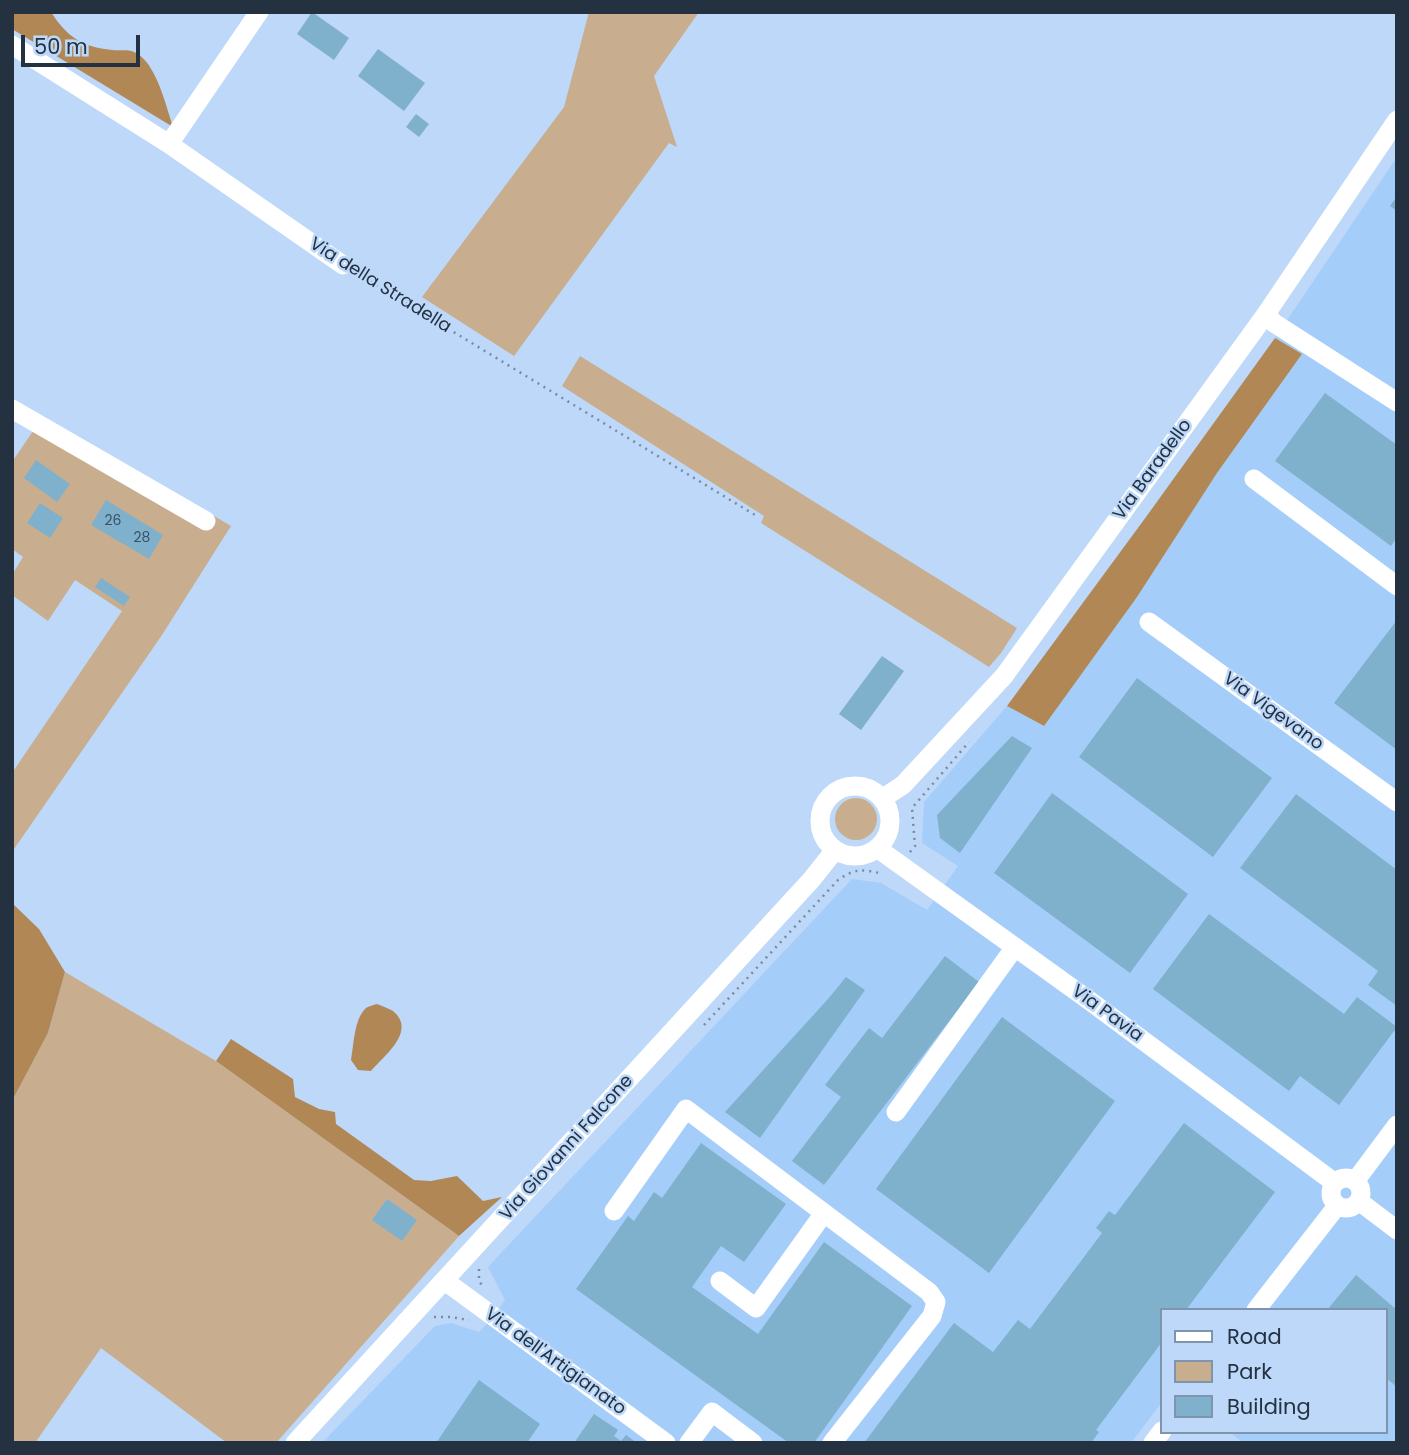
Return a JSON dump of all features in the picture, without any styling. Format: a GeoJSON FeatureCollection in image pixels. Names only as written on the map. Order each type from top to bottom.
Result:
{"type":"FeatureCollection","features":[{"type":"Feature","properties":{"kind":"street"},"geometry":{"type":"LineString","coordinates":[[169,144],[259,12]]}},
{"type":"Feature","properties":{"kind":"street","name":"Via della Stradella"},"geometry":{"type":"LineString","coordinates":[[12,46],[169,144],[343,265]]}},
{"type":"Feature","properties":{"kind":"street","name":"Via Baradello"},"geometry":{"type":"LineString","coordinates":[[883,798],[903,785],[1004,676],[1266,314],[1397,120]]}},
{"type":"Feature","properties":{"kind":"street"},"geometry":{"type":"LineString","coordinates":[[1266,314],[1275,323],[1397,402]]}},
{"type":"Feature","properties":{"kind":"street"},"geometry":{"type":"LineString","coordinates":[[12,409],[206,522]]}},
{"type":"Feature","properties":{"kind":"street"},"geometry":{"type":"LineString","coordinates":[[1254,479],[1397,586]]}},
{"type":"Feature","properties":{"kind":"street","name":"Via Vigevano"},"geometry":{"type":"LineString","coordinates":[[1149,622],[1397,802]]}},
{"type":"Feature","properties":{"kind":"street"},"geometry":{"type":"LineString","coordinates":[[850,785],[874,790],[883,798],[891,819],[890,830],[877,848],[867,854],[845,855],[826,841],[820,818],[822,807],[829,796],[850,785]]}},
{"type":"Feature","properties":{"kind":"street","name":"Via Pavia"},"geometry":{"type":"LineString","coordinates":[[877,848],[1335,1183]]}},
{"type":"Feature","properties":{"kind":"street","name":"Via Giovanni Falcone"},"geometry":{"type":"LineString","coordinates":[[295,1443],[812,879],[835,850]]}},
{"type":"Feature","properties":{"kind":"street"},"geometry":{"type":"LineString","coordinates":[[896,1112],[1015,947]]}},
{"type":"Feature","properties":{"kind":"street"},"geometry":{"type":"LineString","coordinates":[[614,1211],[686,1109],[929,1292],[936,1302],[932,1316],[832,1443]]}},
{"type":"Feature","properties":{"kind":"street"},"geometry":{"type":"LineString","coordinates":[[1356,1180],[1397,1125]]}},
{"type":"Feature","properties":{"kind":"street"},"geometry":{"type":"LineString","coordinates":[[1341,1178],[1356,1180],[1361,1186],[1360,1202],[1353,1208],[1337,1206],[1331,1191],[1335,1183],[1341,1178]]}},
{"type":"Feature","properties":{"kind":"street"},"geometry":{"type":"LineString","coordinates":[[1360,1202],[1397,1230]]}},
{"type":"Feature","properties":{"kind":"street"},"geometry":{"type":"LineString","coordinates":[[1257,1308],[1337,1206]]}},
{"type":"Feature","properties":{"kind":"street"},"geometry":{"type":"LineString","coordinates":[[720,1281],[756,1308],[824,1213]]}},
{"type":"Feature","properties":{"kind":"street","name":"Via dell'Artigianato"},"geometry":{"type":"LineString","coordinates":[[444,1281],[666,1443]]}},
{"type":"Feature","properties":{"kind":"street"},"geometry":{"type":"LineString","coordinates":[[689,1443],[712,1412],[753,1443]]}},
{"type":"Feature","properties":{"kind":"path","name":"Via della Stradella"},"geometry":{"type":"LineString","coordinates":[[343,265],[755,515]]}},
{"type":"Feature","properties":{"kind":"path"},"geometry":{"type":"LineString","coordinates":[[912,808],[915,846]]}},
{"type":"Feature","properties":{"kind":"path"},"geometry":{"type":"LineString","coordinates":[[696,1033],[838,880],[848,872],[863,869],[888,875],[901,864]]}},
{"type":"Feature","properties":{"kind":"path"},"geometry":{"type":"LineString","coordinates":[[433,1317],[476,1322],[492,1302],[479,1280],[479,1269]]}},
{"type":"Feature","properties":{"kind":"shaded area"},"geometry":{"type":"Polygon","coordinates":[[[12,12],[51,12],[69,34],[84,43],[101,49],[132,51],[142,57],[159,85],[173,127],[12,29],[12,12]]]}},
{"type":"Feature","properties":{"kind":"shaded area"},"geometry":{"type":"Polygon","coordinates":[[[1397,157],[1397,1443],[1243,1443],[1232,1434],[1388,1434],[1388,1308],[1160,1308],[1160,1405],[1131,1443],[322,1443],[435,1326],[451,1323],[479,1332],[505,1300],[488,1267],[852,879],[881,883],[927,910],[958,866],[922,843],[924,802],[1007,706],[1043,726],[1302,354],[1275,338],[1397,157]]]}},
{"type":"Feature","properties":{"kind":"shaded area"},"geometry":{"type":"Polygon","coordinates":[[[1275,338],[1302,354],[1217,473],[1137,597],[1044,726],[1007,706],[1146,517],[1275,338]]]}},
{"type":"Feature","properties":{"kind":"shaded area"},"geometry":{"type":"Polygon","coordinates":[[[12,903],[39,929],[65,972],[48,1033],[12,1101],[12,903]]]}},
{"type":"Feature","properties":{"kind":"shaded area"},"geometry":{"type":"Polygon","coordinates":[[[377,1004],[393,1011],[400,1019],[400,1035],[371,1071],[358,1070],[351,1060],[357,1025],[366,1008],[377,1004]]]}},
{"type":"Feature","properties":{"kind":"shaded area"},"geometry":{"type":"Polygon","coordinates":[[[231,1039],[293,1079],[295,1097],[319,1109],[335,1112],[336,1124],[414,1180],[431,1181],[457,1176],[483,1201],[502,1197],[459,1236],[216,1061],[231,1039]]]}},
{"type":"Feature","properties":{"kind":"green space"},"geometry":{"type":"Polygon","coordinates":[[[589,12],[699,12],[654,76],[677,147],[669,143],[514,356],[422,297],[564,107],[589,12]]]}},
{"type":"Feature","properties":{"kind":"green space"},"geometry":{"type":"Polygon","coordinates":[[[580,356],[1017,628],[1001,653],[989,667],[761,523],[764,516],[562,386],[580,356]]]}},
{"type":"Feature","properties":{"kind":"green space"},"geometry":{"type":"Polygon","coordinates":[[[33,431],[209,513],[231,526],[162,635],[12,852],[12,773],[122,611],[75,580],[48,621],[12,595],[12,575],[23,557],[12,549],[12,462],[33,431]]]}},
{"type":"Feature","properties":{"kind":"green space"},"geometry":{"type":"Polygon","coordinates":[[[856,798],[871,804],[877,819],[871,834],[856,840],[841,834],[835,819],[841,804],[856,798]]]}},
{"type":"Feature","properties":{"kind":"green space"},"geometry":{"type":"Polygon","coordinates":[[[65,972],[216,1061],[459,1236],[276,1443],[227,1443],[101,1348],[35,1443],[12,1443],[12,1101],[48,1033],[65,972]]]}},
{"type":"Feature","properties":{"kind":"building"},"geometry":{"type":"Polygon","coordinates":[[[312,12],[349,38],[334,60],[297,34],[312,12]]]}},
{"type":"Feature","properties":{"kind":"building"},"geometry":{"type":"Polygon","coordinates":[[[378,49],[425,83],[404,111],[358,76],[378,49]]]}},
{"type":"Feature","properties":{"kind":"building"},"geometry":{"type":"Polygon","coordinates":[[[416,114],[429,124],[419,137],[406,127],[416,114]]]}},
{"type":"Feature","properties":{"kind":"building"},"geometry":{"type":"Polygon","coordinates":[[[1397,196],[1397,211],[1390,206],[1397,196]]]}},
{"type":"Feature","properties":{"kind":"building"},"geometry":{"type":"Polygon","coordinates":[[[1325,393],[1397,445],[1397,537],[1391,546],[1275,461],[1325,393]]]}},
{"type":"Feature","properties":{"kind":"building"},"geometry":{"type":"Polygon","coordinates":[[[36,460],[70,484],[57,502],[24,478],[36,460]]]}},
{"type":"Feature","properties":{"kind":"building"},"geometry":{"type":"Polygon","coordinates":[[[106,500],[163,535],[149,559],[91,525],[106,500]]]}},
{"type":"Feature","properties":{"kind":"building"},"geometry":{"type":"Polygon","coordinates":[[[40,503],[63,518],[50,538],[27,523],[40,503]]]}},
{"type":"Feature","properties":{"kind":"building"},"geometry":{"type":"Polygon","coordinates":[[[101,578],[130,597],[124,606],[95,587],[101,578]]]}},
{"type":"Feature","properties":{"kind":"building"},"geometry":{"type":"Polygon","coordinates":[[[1397,620],[1397,750],[1334,703],[1397,620]]]}},
{"type":"Feature","properties":{"kind":"building"},"geometry":{"type":"Polygon","coordinates":[[[882,656],[904,671],[861,730],[839,714],[882,656]]]}},
{"type":"Feature","properties":{"kind":"building"},"geometry":{"type":"Polygon","coordinates":[[[1137,678],[1272,778],[1213,857],[1079,757],[1137,678]]]}},
{"type":"Feature","properties":{"kind":"building"},"geometry":{"type":"Polygon","coordinates":[[[1012,736],[1032,748],[960,853],[940,838],[937,815],[1012,736]]]}},
{"type":"Feature","properties":{"kind":"building"},"geometry":{"type":"Polygon","coordinates":[[[1052,793],[1188,894],[1130,973],[994,873],[1052,793]]]}},
{"type":"Feature","properties":{"kind":"building"},"geometry":{"type":"Polygon","coordinates":[[[1296,794],[1397,870],[1397,1006],[1368,985],[1378,971],[1240,868],[1296,794]]]}},
{"type":"Feature","properties":{"kind":"building"},"geometry":{"type":"Polygon","coordinates":[[[1209,914],[1344,1014],[1357,997],[1397,1027],[1339,1105],[1300,1076],[1289,1091],[1153,989],[1209,914]]]}},
{"type":"Feature","properties":{"kind":"building"},"geometry":{"type":"Polygon","coordinates":[[[945,956],[979,982],[824,1185],[792,1161],[841,1097],[825,1085],[869,1028],[882,1038],[945,956]]]}},
{"type":"Feature","properties":{"kind":"building"},"geometry":{"type":"Polygon","coordinates":[[[846,977],[865,990],[760,1138],[725,1112],[846,977]]]}},
{"type":"Feature","properties":{"kind":"building"},"geometry":{"type":"Polygon","coordinates":[[[1002,1017],[1115,1101],[989,1273],[876,1189],[1002,1017]]]}},
{"type":"Feature","properties":{"kind":"building"},"geometry":{"type":"Polygon","coordinates":[[[1184,1123],[1275,1192],[1188,1308],[1160,1308],[1160,1345],[1096,1430],[1099,1432],[1091,1443],[864,1443],[954,1323],[993,1352],[1018,1320],[1030,1329],[1102,1233],[1096,1228],[1109,1211],[1115,1215],[1184,1123]]]}},
{"type":"Feature","properties":{"kind":"building"},"geometry":{"type":"Polygon","coordinates":[[[701,1143],[786,1204],[744,1262],[721,1246],[692,1287],[758,1334],[824,1242],[912,1306],[814,1443],[789,1443],[576,1289],[628,1216],[634,1221],[654,1192],[662,1198],[701,1143]]]}},
{"type":"Feature","properties":{"kind":"building"},"geometry":{"type":"Polygon","coordinates":[[[387,1199],[417,1220],[402,1241],[372,1220],[387,1199]]]}},
{"type":"Feature","properties":{"kind":"building"},"geometry":{"type":"Polygon","coordinates":[[[1356,1275],[1397,1310],[1397,1387],[1388,1380],[1388,1308],[1329,1308],[1356,1275]]]}},
{"type":"Feature","properties":{"kind":"building"},"geometry":{"type":"Polygon","coordinates":[[[479,1380],[540,1424],[527,1443],[436,1443],[479,1380]]]}},
{"type":"Feature","properties":{"kind":"building"},"geometry":{"type":"Polygon","coordinates":[[[594,1414],[618,1430],[614,1436],[621,1441],[626,1435],[637,1443],[574,1443],[594,1414]]]}}]}
